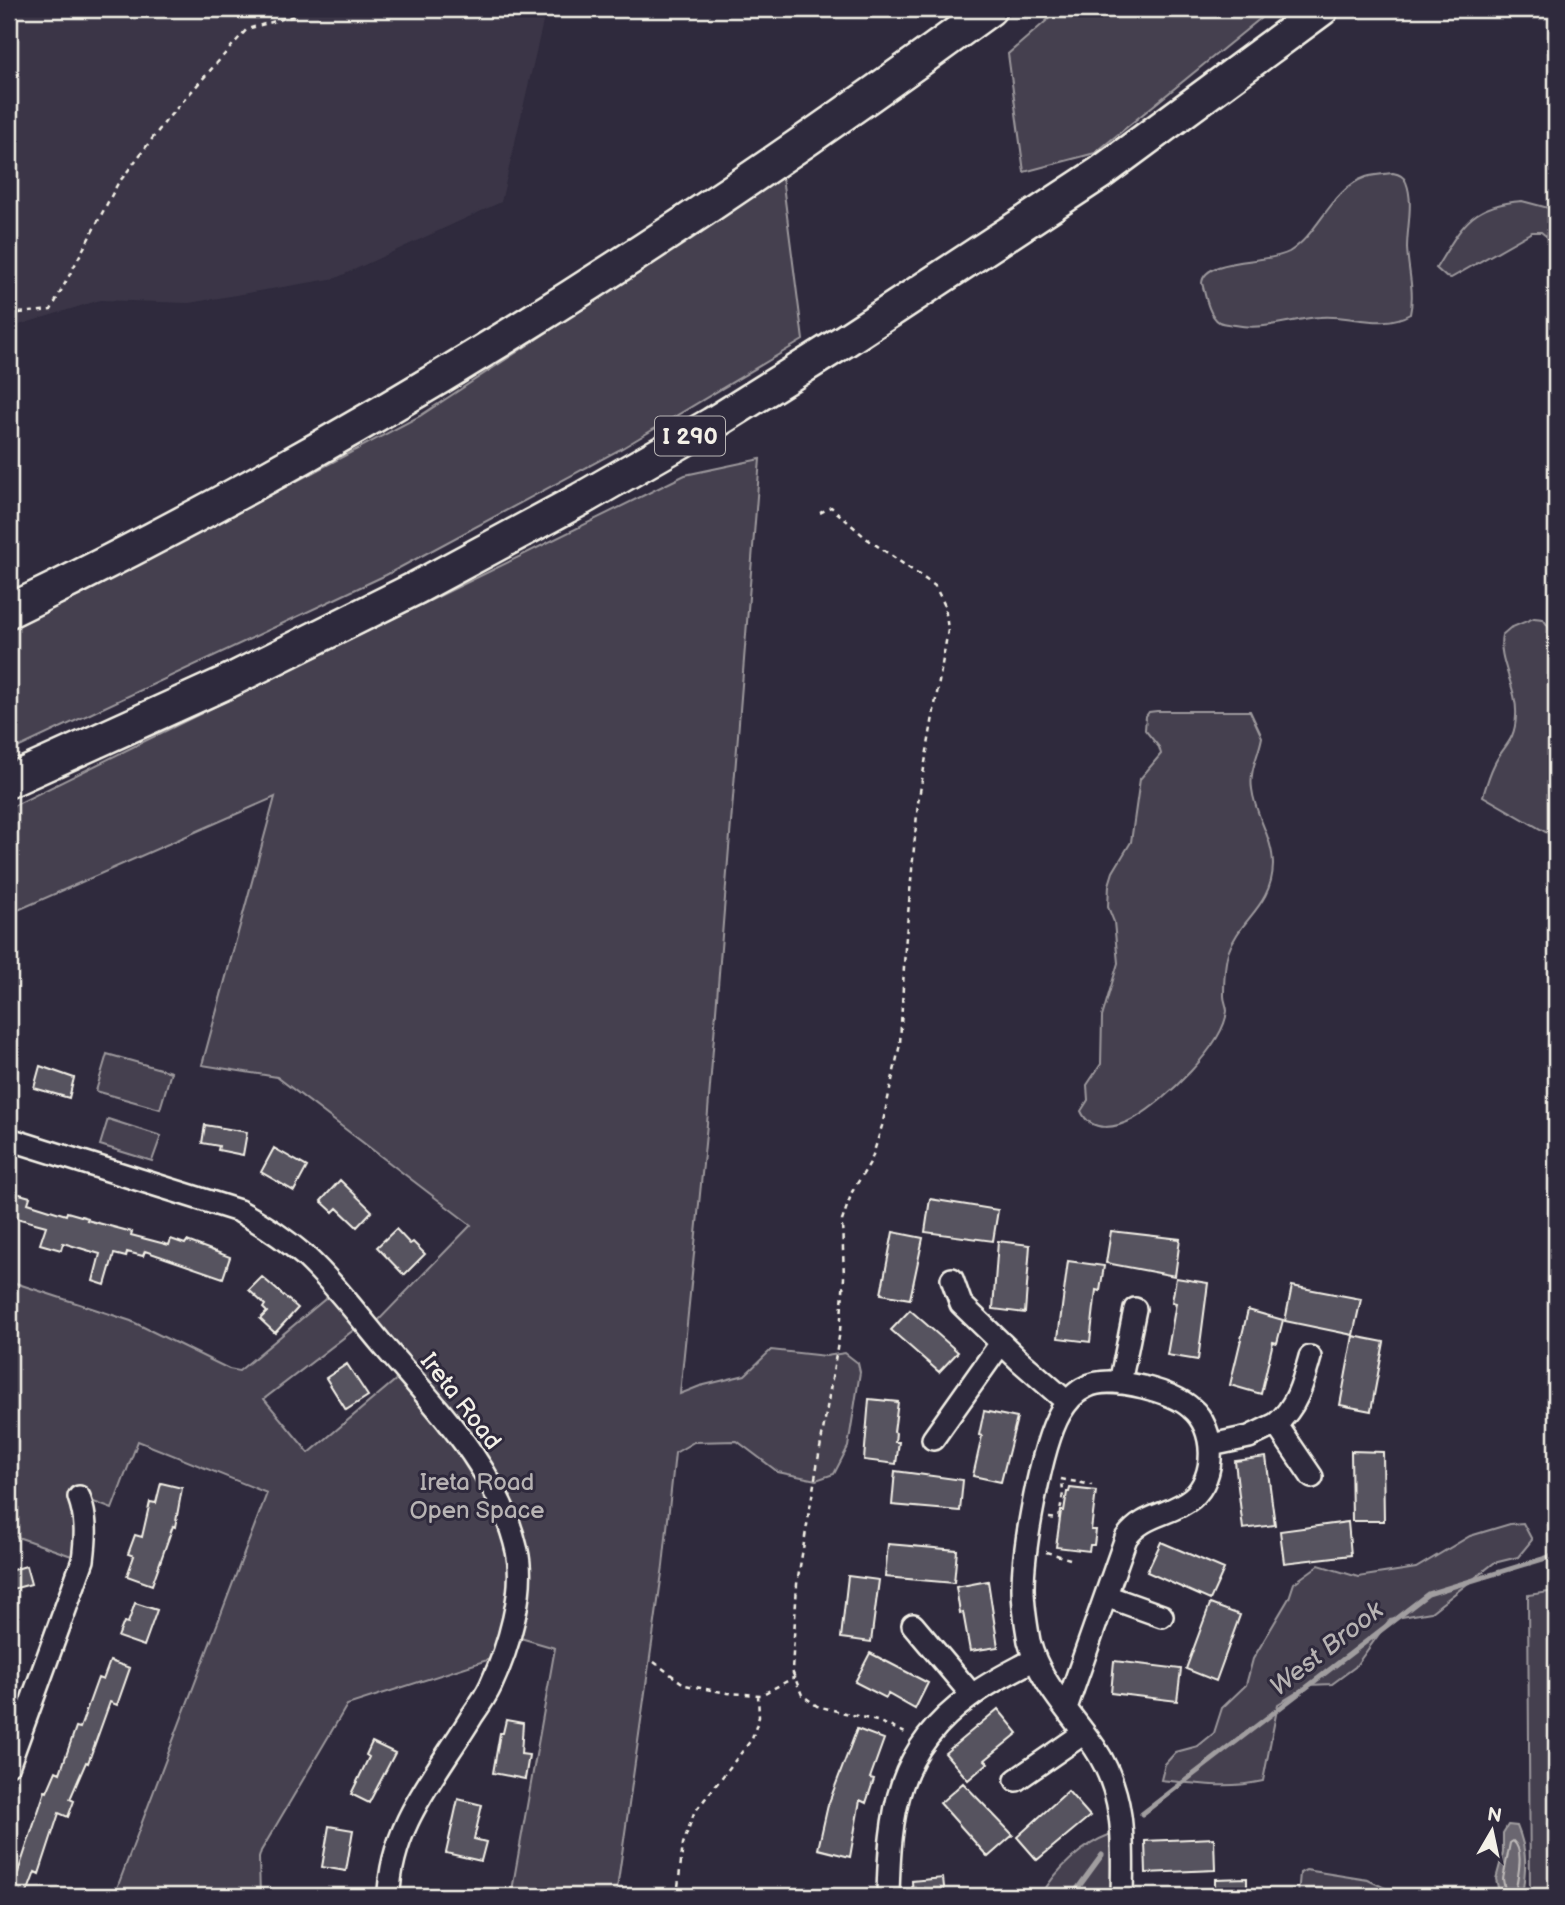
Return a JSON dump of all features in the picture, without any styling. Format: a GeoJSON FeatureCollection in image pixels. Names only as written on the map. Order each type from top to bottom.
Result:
{"type":"FeatureCollection","features":[{"type":"Feature","properties":{"kind":"highway"},"geometry":{"type":"LineString","coordinates":[[9,611],[249,488],[541,317],[774,163],[990,9]]}},
{"type":"Feature","properties":{"kind":"highway","name":"I 290"},"geometry":{"type":"LineString","coordinates":[[9,781],[227,682],[416,588],[582,499],[712,424],[846,340],[1100,173],[1322,9]]}},
{"type":"Feature","properties":{"kind":"street","name":"Ireta Road"},"geometry":{"type":"LineString","coordinates":[[9,1139],[239,1211],[274,1232],[307,1259],[356,1312],[424,1393],[491,1483],[518,1553],[517,1597],[507,1643],[490,1688],[415,1802],[395,1850],[389,1896]]}},
{"type":"Feature","properties":{"kind":"street"},"geometry":{"type":"LineString","coordinates":[[952,1279],[961,1304],[1067,1402]]}},
{"type":"Feature","properties":{"kind":"street"},"geometry":{"type":"LineString","coordinates":[[1120,1383],[1135,1308]]}},
{"type":"Feature","properties":{"kind":"street"},"geometry":{"type":"LineString","coordinates":[[933,1439],[1001,1343]]}},
{"type":"Feature","properties":{"kind":"street"},"geometry":{"type":"LineString","coordinates":[[1211,1445],[1249,1437],[1276,1424],[1293,1404],[1310,1357]]}},
{"type":"Feature","properties":{"kind":"street"},"geometry":{"type":"LineString","coordinates":[[1066,1708],[1126,1538],[1151,1516],[1179,1506],[1193,1497],[1204,1484],[1211,1445],[1201,1420],[1194,1409],[1184,1402],[1144,1387],[1106,1382],[1085,1387],[1067,1402],[1059,1414],[1051,1433],[1041,1475],[1025,1559],[1023,1590],[1035,1659],[1045,1678],[1066,1708],[1096,1749],[1118,1795],[1122,1896]]}},
{"type":"Feature","properties":{"kind":"street"},"geometry":{"type":"LineString","coordinates":[[1276,1424],[1312,1477]]}},
{"type":"Feature","properties":{"kind":"street"},"geometry":{"type":"LineString","coordinates":[[9,1764],[83,1560],[85,1513],[79,1497]]}},
{"type":"Feature","properties":{"kind":"street"},"geometry":{"type":"LineString","coordinates":[[1106,1596],[1162,1616]]}},
{"type":"Feature","properties":{"kind":"street"},"geometry":{"type":"LineString","coordinates":[[913,1625],[972,1695]]}},
{"type":"Feature","properties":{"kind":"street"},"geometry":{"type":"LineString","coordinates":[[888,1896],[890,1838],[897,1799],[904,1774],[923,1743],[949,1713],[972,1695],[1035,1659]]}},
{"type":"Feature","properties":{"kind":"street"},"geometry":{"type":"LineString","coordinates":[[1016,1780],[1084,1733]]}},
{"type":"Feature","properties":{"kind":"path"},"geometry":{"type":"LineString","coordinates":[[9,314],[51,310],[117,185],[168,118],[247,29],[293,16],[293,9]]}},
{"type":"Feature","properties":{"kind":"path"},"geometry":{"type":"LineString","coordinates":[[820,513],[831,507],[866,538],[935,586],[945,606],[948,630],[918,803],[900,1044],[882,1126],[871,1161],[852,1192],[842,1221],[844,1278],[840,1331],[797,1584],[792,1671],[802,1695],[817,1706],[877,1721],[923,1743]]}},
{"type":"Feature","properties":{"kind":"path"},"geometry":{"type":"LineString","coordinates":[[1051,1478],[1092,1485]]}},
{"type":"Feature","properties":{"kind":"path"},"geometry":{"type":"LineString","coordinates":[[1059,1519],[1062,1479]]}},
{"type":"Feature","properties":{"kind":"path"},"geometry":{"type":"LineString","coordinates":[[1043,1551],[1070,1559]]}},
{"type":"Feature","properties":{"kind":"path"},"geometry":{"type":"LineString","coordinates":[[654,1662],[685,1685],[727,1693],[761,1695],[795,1677]]}},
{"type":"Feature","properties":{"kind":"path"},"geometry":{"type":"LineString","coordinates":[[677,1896],[682,1844],[694,1814],[752,1739],[759,1717],[758,1695]]}},
{"type":"Feature","properties":{"kind":"path"},"geometry":{"type":"LineString","coordinates":[[1211,1896],[1215,1893]]}},
{"type":"Feature","properties":{"kind":"shaded area"},"geometry":{"type":"Polygon","coordinates":[[[9,9],[546,9],[501,202],[336,278],[189,303],[100,300],[9,328],[9,9]]]}},
{"type":"Feature","properties":{"kind":"green space"},"geometry":{"type":"Polygon","coordinates":[[[1060,9],[1272,9],[1095,153],[1024,172],[1008,54],[1060,9]]]}},
{"type":"Feature","properties":{"kind":"green space"},"geometry":{"type":"Polygon","coordinates":[[[1393,173],[1404,178],[1410,198],[1407,248],[1412,289],[1410,314],[1389,321],[1320,317],[1257,327],[1225,324],[1215,319],[1202,283],[1205,275],[1225,265],[1289,252],[1300,244],[1334,201],[1354,183],[1369,176],[1393,173]]]}},
{"type":"Feature","properties":{"kind":"green space"},"geometry":{"type":"Polygon","coordinates":[[[782,177],[803,340],[619,450],[386,575],[9,752],[9,629],[81,595],[420,416],[782,177]]]}},
{"type":"Feature","properties":{"kind":"green space"},"geometry":{"type":"Polygon","coordinates":[[[1522,201],[1556,210],[1556,244],[1541,232],[1532,232],[1451,278],[1436,268],[1469,220],[1490,207],[1522,201]]]}},
{"type":"Feature","properties":{"kind":"green space","name":"Ireta Road Open Space"},"geometry":{"type":"Polygon","coordinates":[[[760,459],[707,1124],[680,1394],[745,1375],[771,1350],[826,1356],[845,1353],[858,1363],[860,1372],[848,1447],[834,1474],[816,1480],[778,1472],[737,1441],[694,1442],[675,1453],[663,1566],[616,1896],[511,1896],[555,1648],[510,1635],[503,1655],[347,1705],[261,1851],[260,1896],[114,1896],[267,1493],[138,1441],[112,1509],[81,1497],[83,1560],[9,1534],[9,1281],[131,1321],[229,1369],[239,1371],[336,1290],[364,1322],[264,1399],[309,1453],[405,1372],[370,1329],[471,1225],[277,1077],[202,1065],[275,797],[9,914],[9,808],[685,475],[760,459]]]}},
{"type":"Feature","properties":{"kind":"green space"},"geometry":{"type":"Polygon","coordinates":[[[1534,618],[1543,619],[1556,644],[1556,838],[1483,796],[1492,769],[1511,738],[1515,725],[1516,706],[1502,654],[1502,635],[1510,628],[1534,618]]]}},
{"type":"Feature","properties":{"kind":"green space"},"geometry":{"type":"Polygon","coordinates":[[[1250,711],[1262,737],[1251,782],[1273,865],[1267,892],[1233,941],[1228,953],[1224,985],[1227,1011],[1215,1040],[1191,1071],[1161,1099],[1135,1118],[1105,1127],[1091,1123],[1081,1111],[1088,1100],[1087,1085],[1101,1064],[1102,1017],[1118,963],[1114,922],[1108,907],[1109,885],[1113,872],[1131,842],[1140,779],[1161,754],[1159,747],[1145,730],[1146,716],[1149,712],[1250,711]]]}},
{"type":"Feature","properties":{"kind":"green space"},"geometry":{"type":"Polygon","coordinates":[[[107,1054],[171,1072],[160,1109],[96,1091],[107,1054]]]}},
{"type":"Feature","properties":{"kind":"green space"},"geometry":{"type":"Polygon","coordinates":[[[108,1119],[161,1136],[152,1161],[100,1145],[108,1119]]]}},
{"type":"Feature","properties":{"kind":"green space"},"geometry":{"type":"Polygon","coordinates":[[[1523,1523],[1532,1540],[1518,1557],[1494,1563],[1431,1612],[1390,1619],[1355,1667],[1332,1684],[1309,1685],[1278,1704],[1263,1781],[1225,1785],[1161,1780],[1165,1764],[1176,1752],[1198,1746],[1214,1733],[1222,1708],[1246,1685],[1253,1659],[1289,1598],[1294,1583],[1319,1565],[1358,1577],[1416,1568],[1470,1536],[1510,1524],[1523,1523]]]}},
{"type":"Feature","properties":{"kind":"green space"},"geometry":{"type":"Polygon","coordinates":[[[1556,1591],[1556,1896],[1530,1896],[1528,1595],[1556,1591]]]}},
{"type":"Feature","properties":{"kind":"green space"},"geometry":{"type":"Polygon","coordinates":[[[1111,1834],[1120,1896],[1041,1896],[1054,1876],[1071,1859],[1111,1834]]]}},
{"type":"Feature","properties":{"kind":"green space"},"geometry":{"type":"Polygon","coordinates":[[[1306,1870],[1368,1880],[1385,1888],[1380,1896],[1298,1896],[1300,1873],[1306,1870]]]}},
{"type":"Feature","properties":{"kind":"water"},"geometry":{"type":"Polygon","coordinates":[[[1508,1825],[1517,1826],[1523,1844],[1525,1869],[1522,1896],[1500,1896],[1496,1879],[1503,1853],[1503,1833],[1508,1825]]]}},
{"type":"Feature","properties":{"kind":"building"},"geometry":{"type":"Polygon","coordinates":[[[40,1066],[74,1078],[69,1098],[34,1088],[40,1066]]]}},
{"type":"Feature","properties":{"kind":"building"},"geometry":{"type":"Polygon","coordinates":[[[205,1125],[247,1132],[243,1155],[218,1150],[219,1146],[202,1143],[205,1125]]]}},
{"type":"Feature","properties":{"kind":"building"},"geometry":{"type":"Polygon","coordinates":[[[274,1148],[307,1167],[294,1191],[261,1172],[274,1148]]]}},
{"type":"Feature","properties":{"kind":"building"},"geometry":{"type":"Polygon","coordinates":[[[340,1180],[372,1211],[357,1227],[337,1208],[333,1212],[321,1201],[340,1180]]]}},
{"type":"Feature","properties":{"kind":"building"},"geometry":{"type":"Polygon","coordinates":[[[9,1191],[30,1197],[28,1203],[66,1215],[67,1212],[88,1218],[87,1220],[132,1232],[131,1235],[169,1245],[171,1239],[185,1244],[187,1241],[230,1257],[223,1278],[145,1251],[143,1256],[127,1252],[126,1257],[114,1254],[105,1285],[93,1281],[100,1254],[63,1243],[61,1250],[40,1244],[46,1226],[9,1216],[9,1191]]]}},
{"type":"Feature","properties":{"kind":"building"},"geometry":{"type":"Polygon","coordinates":[[[930,1199],[998,1210],[993,1241],[925,1232],[930,1199]]]}},
{"type":"Feature","properties":{"kind":"building"},"geometry":{"type":"Polygon","coordinates":[[[396,1229],[410,1244],[413,1242],[425,1254],[404,1275],[377,1247],[396,1229]]]}},
{"type":"Feature","properties":{"kind":"building"},"geometry":{"type":"Polygon","coordinates":[[[1111,1231],[1180,1239],[1175,1276],[1106,1263],[1111,1231]]]}},
{"type":"Feature","properties":{"kind":"building"},"geometry":{"type":"Polygon","coordinates":[[[893,1232],[923,1238],[910,1299],[881,1294],[893,1232]]]}},
{"type":"Feature","properties":{"kind":"building"},"geometry":{"type":"Polygon","coordinates":[[[998,1241],[1030,1245],[1025,1313],[993,1309],[998,1241]]]}},
{"type":"Feature","properties":{"kind":"building"},"geometry":{"type":"Polygon","coordinates":[[[1068,1261],[1104,1266],[1100,1291],[1096,1290],[1090,1342],[1058,1338],[1068,1261]]]}},
{"type":"Feature","properties":{"kind":"building"},"geometry":{"type":"Polygon","coordinates":[[[262,1277],[298,1308],[275,1333],[260,1319],[267,1312],[263,1308],[265,1305],[249,1290],[262,1277]]]}},
{"type":"Feature","properties":{"kind":"building"},"geometry":{"type":"Polygon","coordinates":[[[1176,1278],[1208,1283],[1198,1360],[1167,1355],[1176,1303],[1172,1302],[1176,1278]]]}},
{"type":"Feature","properties":{"kind":"building"},"geometry":{"type":"Polygon","coordinates":[[[1292,1286],[1361,1299],[1353,1335],[1285,1321],[1292,1286]]]}},
{"type":"Feature","properties":{"kind":"building"},"geometry":{"type":"Polygon","coordinates":[[[910,1310],[958,1352],[939,1372],[891,1330],[910,1310]]]}},
{"type":"Feature","properties":{"kind":"building"},"geometry":{"type":"Polygon","coordinates":[[[1248,1310],[1283,1320],[1277,1343],[1273,1342],[1261,1394],[1230,1385],[1248,1310]]]}},
{"type":"Feature","properties":{"kind":"building"},"geometry":{"type":"Polygon","coordinates":[[[1353,1336],[1384,1342],[1371,1411],[1340,1405],[1353,1336]]]}},
{"type":"Feature","properties":{"kind":"building"},"geometry":{"type":"Polygon","coordinates":[[[347,1364],[368,1396],[346,1410],[326,1378],[347,1364]]]}},
{"type":"Feature","properties":{"kind":"building"},"geometry":{"type":"Polygon","coordinates":[[[869,1399],[898,1402],[894,1432],[895,1442],[899,1442],[896,1464],[864,1460],[869,1399]]]}},
{"type":"Feature","properties":{"kind":"building"},"geometry":{"type":"Polygon","coordinates":[[[984,1411],[1017,1418],[1001,1482],[973,1476],[982,1436],[979,1435],[984,1411]]]}},
{"type":"Feature","properties":{"kind":"building"},"geometry":{"type":"Polygon","coordinates":[[[1351,1451],[1383,1452],[1384,1521],[1352,1521],[1351,1451]]]}},
{"type":"Feature","properties":{"kind":"building"},"geometry":{"type":"Polygon","coordinates":[[[1266,1457],[1275,1525],[1243,1529],[1235,1461],[1266,1457]]]}},
{"type":"Feature","properties":{"kind":"building"},"geometry":{"type":"Polygon","coordinates":[[[895,1471],[963,1480],[960,1511],[892,1505],[895,1471]]]}},
{"type":"Feature","properties":{"kind":"building"},"geometry":{"type":"Polygon","coordinates":[[[161,1483],[182,1488],[175,1527],[173,1526],[152,1585],[127,1576],[134,1556],[128,1554],[135,1535],[142,1537],[150,1502],[156,1503],[161,1483]]]}},
{"type":"Feature","properties":{"kind":"building"},"geometry":{"type":"Polygon","coordinates":[[[1070,1488],[1096,1491],[1091,1530],[1096,1530],[1094,1545],[1090,1545],[1089,1551],[1056,1547],[1061,1511],[1064,1511],[1070,1488]]]}},
{"type":"Feature","properties":{"kind":"building"},"geometry":{"type":"Polygon","coordinates":[[[1348,1522],[1351,1555],[1284,1563],[1280,1531],[1348,1522]]]}},
{"type":"Feature","properties":{"kind":"building"},"geometry":{"type":"Polygon","coordinates":[[[1161,1542],[1224,1569],[1210,1600],[1147,1572],[1161,1542]]]}},
{"type":"Feature","properties":{"kind":"building"},"geometry":{"type":"Polygon","coordinates":[[[888,1544],[957,1550],[954,1583],[885,1577],[888,1544]]]}},
{"type":"Feature","properties":{"kind":"building"},"geometry":{"type":"Polygon","coordinates":[[[26,1566],[31,1584],[9,1590],[9,1571],[26,1566]]]}},
{"type":"Feature","properties":{"kind":"building"},"geometry":{"type":"Polygon","coordinates":[[[848,1576],[879,1580],[871,1642],[841,1638],[848,1576]]]}},
{"type":"Feature","properties":{"kind":"building"},"geometry":{"type":"Polygon","coordinates":[[[988,1581],[998,1647],[970,1651],[956,1587],[988,1581]]]}},
{"type":"Feature","properties":{"kind":"building"},"geometry":{"type":"Polygon","coordinates":[[[135,1603],[157,1610],[144,1646],[118,1637],[124,1622],[128,1623],[135,1603]]]}},
{"type":"Feature","properties":{"kind":"building"},"geometry":{"type":"Polygon","coordinates":[[[1210,1604],[1240,1615],[1216,1681],[1186,1669],[1210,1604]]]}},
{"type":"Feature","properties":{"kind":"building"},"geometry":{"type":"Polygon","coordinates":[[[870,1653],[928,1683],[915,1709],[888,1694],[886,1698],[855,1682],[870,1653]]]}},
{"type":"Feature","properties":{"kind":"building"},"geometry":{"type":"Polygon","coordinates":[[[110,1661],[130,1668],[117,1705],[110,1702],[88,1763],[86,1762],[70,1799],[74,1801],[68,1817],[59,1813],[39,1874],[35,1872],[26,1896],[10,1896],[45,1791],[47,1792],[56,1771],[60,1773],[76,1727],[80,1728],[98,1678],[103,1680],[110,1661]]]}},
{"type":"Feature","properties":{"kind":"building"},"geometry":{"type":"Polygon","coordinates":[[[1114,1661],[1181,1669],[1177,1701],[1111,1693],[1114,1661]]]}},
{"type":"Feature","properties":{"kind":"building"},"geometry":{"type":"Polygon","coordinates":[[[998,1709],[1018,1733],[985,1760],[988,1763],[968,1780],[945,1753],[998,1709]]]}},
{"type":"Feature","properties":{"kind":"building"},"geometry":{"type":"Polygon","coordinates":[[[506,1720],[523,1723],[521,1754],[529,1755],[525,1779],[493,1773],[500,1733],[503,1733],[506,1720]]]}},
{"type":"Feature","properties":{"kind":"building"},"geometry":{"type":"Polygon","coordinates":[[[857,1729],[884,1739],[870,1778],[874,1779],[866,1803],[860,1800],[850,1857],[818,1849],[828,1805],[857,1729]]]}},
{"type":"Feature","properties":{"kind":"building"},"geometry":{"type":"Polygon","coordinates":[[[372,1742],[395,1753],[369,1803],[351,1794],[369,1757],[366,1755],[372,1742]]]}},
{"type":"Feature","properties":{"kind":"building"},"geometry":{"type":"Polygon","coordinates":[[[963,1783],[1013,1835],[988,1857],[940,1803],[963,1783]]]}},
{"type":"Feature","properties":{"kind":"building"},"geometry":{"type":"Polygon","coordinates":[[[1068,1791],[1090,1816],[1037,1860],[1017,1837],[1068,1791]]]}},
{"type":"Feature","properties":{"kind":"building"},"geometry":{"type":"Polygon","coordinates":[[[458,1799],[482,1805],[474,1839],[486,1842],[481,1861],[446,1853],[458,1799]]]}},
{"type":"Feature","properties":{"kind":"building"},"geometry":{"type":"Polygon","coordinates":[[[329,1826],[353,1830],[346,1871],[322,1867],[329,1826]]]}},
{"type":"Feature","properties":{"kind":"building"},"geometry":{"type":"Polygon","coordinates":[[[1214,1838],[1215,1870],[1146,1873],[1145,1841],[1214,1838]]]}},
{"type":"Feature","properties":{"kind":"building"},"geometry":{"type":"Polygon","coordinates":[[[943,1878],[945,1896],[913,1896],[912,1881],[943,1878]]]}},
{"type":"Feature","properties":{"kind":"building"},"geometry":{"type":"Polygon","coordinates":[[[1247,1878],[1247,1896],[1215,1896],[1215,1879],[1247,1878]]]}},
{"type":"Feature","properties":{"kind":"waterway","name":"West Brook"},"geometry":{"type":"LineString","coordinates":[[1142,1814],[1428,1594],[1556,1555]]}},
{"type":"Feature","properties":{"kind":"waterway","name":"West Brook"},"geometry":{"type":"LineString","coordinates":[[1072,1896],[1102,1855]]}}]}
